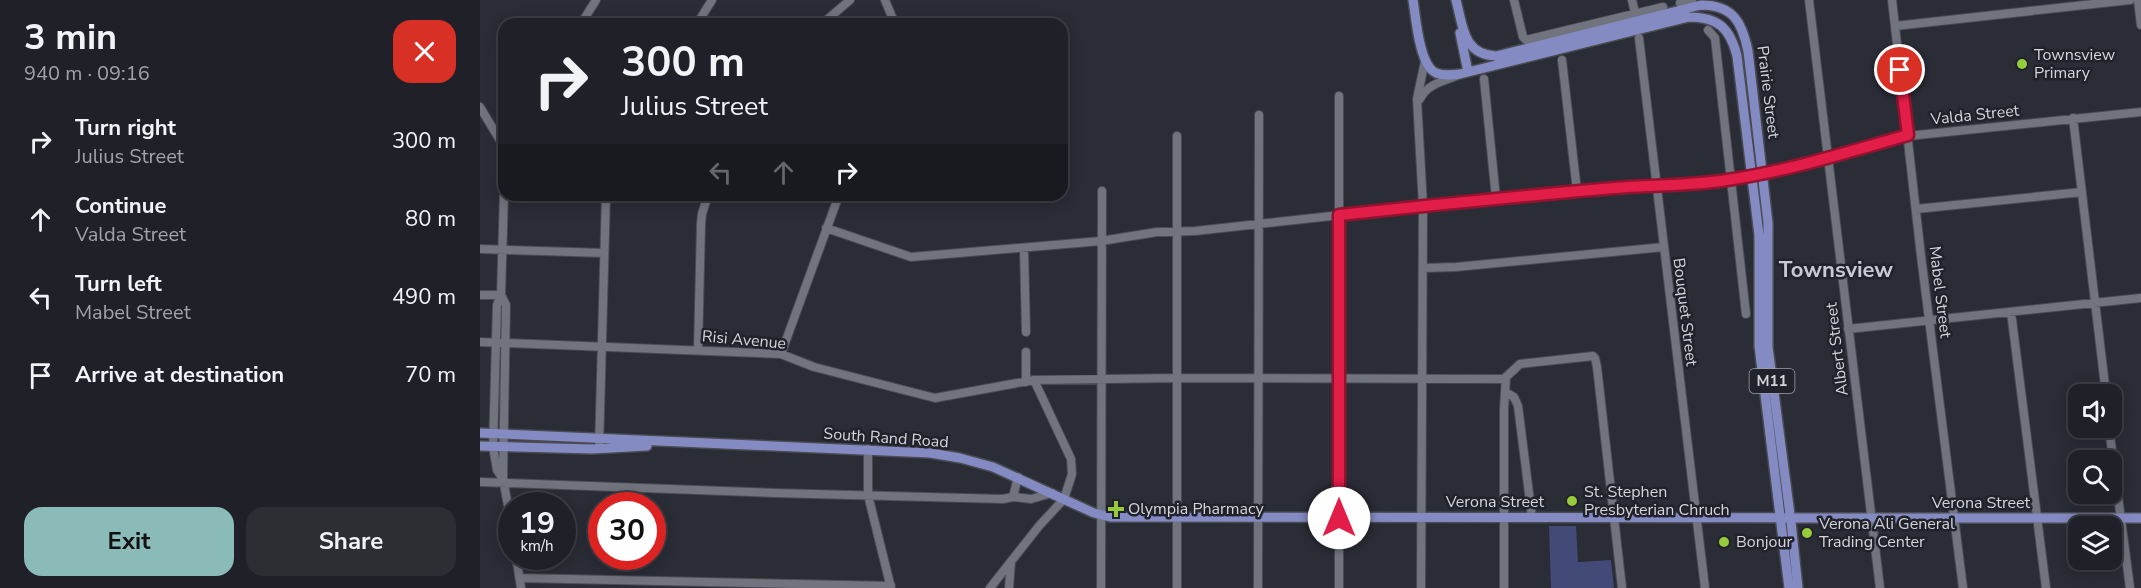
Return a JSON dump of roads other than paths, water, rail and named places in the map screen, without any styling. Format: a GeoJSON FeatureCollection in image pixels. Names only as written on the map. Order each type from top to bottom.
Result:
{"type":"FeatureCollection","features":[{"type":"Feature","properties":{"kind":"main road","name":"M11"},"geometry":{"type":"LineString","coordinates":[[1413,0],[1425,61]]}},
{"type":"Feature","properties":{"kind":"main road","name":"M11"},"geometry":{"type":"LineString","coordinates":[[1456,0],[1461,16]]}},
{"type":"Feature","properties":{"kind":"main road","name":"Prairie Street"},"geometry":{"type":"LineString","coordinates":[[1461,16],[1465,33],[1472,47],[1481,54],[1496,56],[1693,7],[1712,5],[1723,8],[1737,19],[1745,35],[1764,173],[1769,230],[1768,347],[1786,518],[1789,588]]}},
{"type":"Feature","properties":{"kind":"main road"},"geometry":{"type":"LineString","coordinates":[[1461,16],[1464,73]]}},
{"type":"Feature","properties":{"kind":"main road","name":"Prairie Street"},"geometry":{"type":"LineString","coordinates":[[1425,61],[1434,72],[1449,75],[1464,73],[1689,17],[1709,19],[1727,31],[1734,46],[1759,235],[1759,346],[1798,588]]}},
{"type":"Feature","properties":{"kind":"main road","name":"South Rand Road"},"geometry":{"type":"LineString","coordinates":[[480,433],[599,444]]}},
{"type":"Feature","properties":{"kind":"main road","name":"South Rand Road"},"geometry":{"type":"LineString","coordinates":[[480,446],[694,443],[921,452],[960,458],[993,467],[1101,516]]}},
{"type":"Feature","properties":{"kind":"main road","name":"Verona Street"},"geometry":{"type":"LineString","coordinates":[[1101,516],[2068,518]]}},
{"type":"Feature","properties":{"kind":"main road","name":"Verona Street"},"geometry":{"type":"LineString","coordinates":[[2122,518],[2141,519]]}},
{"type":"Feature","properties":{"kind":"street"},"geometry":{"type":"LineString","coordinates":[[585,18],[596,0]]}},
{"type":"Feature","properties":{"kind":"street"},"geometry":{"type":"LineString","coordinates":[[702,18],[712,0]]}},
{"type":"Feature","properties":{"kind":"street"},"geometry":{"type":"LineString","coordinates":[[829,18],[850,0]]}},
{"type":"Feature","properties":{"kind":"street"},"geometry":{"type":"LineString","coordinates":[[885,0],[892,18]]}},
{"type":"Feature","properties":{"kind":"street"},"geometry":{"type":"LineString","coordinates":[[1514,0],[1523,37],[1526,40],[1663,7]]}},
{"type":"Feature","properties":{"kind":"street"},"geometry":{"type":"LineString","coordinates":[[1632,0],[1635,13]]}},
{"type":"Feature","properties":{"kind":"street"},"geometry":{"type":"LineString","coordinates":[[1680,3],[1692,0]]}},
{"type":"Feature","properties":{"kind":"street","name":"Albert Street"},"geometry":{"type":"LineString","coordinates":[[1809,0],[1880,588]]}},
{"type":"Feature","properties":{"kind":"street","name":"Mabel Street"},"geometry":{"type":"LineString","coordinates":[[1892,0],[1963,588]]}},
{"type":"Feature","properties":{"kind":"street"},"geometry":{"type":"LineString","coordinates":[[1895,26],[2058,4],[2130,0]]}},
{"type":"Feature","properties":{"kind":"street"},"geometry":{"type":"LineString","coordinates":[[2138,0],[2141,25]]}},
{"type":"Feature","properties":{"kind":"street"},"geometry":{"type":"LineString","coordinates":[[1708,30],[1715,38],[1746,314]]}},
{"type":"Feature","properties":{"kind":"street","name":"Bouquet Street"},"geometry":{"type":"LineString","coordinates":[[1639,38],[1705,588]]}},
{"type":"Feature","properties":{"kind":"street"},"geometry":{"type":"LineString","coordinates":[[1562,60],[1577,191]]}},
{"type":"Feature","properties":{"kind":"street"},"geometry":{"type":"LineString","coordinates":[[1421,588],[1423,206],[1417,105],[1425,61]]}},
{"type":"Feature","properties":{"kind":"street"},"geometry":{"type":"LineString","coordinates":[[1417,105],[1424,91],[1464,73]]}},
{"type":"Feature","properties":{"kind":"street"},"geometry":{"type":"LineString","coordinates":[[1484,79],[1496,198]]}},
{"type":"Feature","properties":{"kind":"street"},"geometry":{"type":"LineString","coordinates":[[1339,96],[1339,588]]}},
{"type":"Feature","properties":{"kind":"street"},"geometry":{"type":"LineString","coordinates":[[480,107],[498,137]]}},
{"type":"Feature","properties":{"kind":"street","name":"Valda Street"},"geometry":{"type":"LineString","coordinates":[[826,228],[910,257],[1024,248],[1496,198],[1684,185],[1764,173],[1908,135],[2141,112]]}},
{"type":"Feature","properties":{"kind":"street"},"geometry":{"type":"LineString","coordinates":[[1258,588],[1259,115]]}},
{"type":"Feature","properties":{"kind":"street"},"geometry":{"type":"LineString","coordinates":[[2073,118],[2105,384]]}},
{"type":"Feature","properties":{"kind":"street"},"geometry":{"type":"LineString","coordinates":[[1177,136],[1177,588]]}},
{"type":"Feature","properties":{"kind":"street"},"geometry":{"type":"LineString","coordinates":[[1101,588],[1102,191]]}},
{"type":"Feature","properties":{"kind":"street"},"geometry":{"type":"LineString","coordinates":[[1916,209],[2082,192]]}},
{"type":"Feature","properties":{"kind":"street"},"geometry":{"type":"LineString","coordinates":[[504,201],[501,295],[497,305],[495,343],[493,447],[497,470],[504,481]]}},
{"type":"Feature","properties":{"kind":"street"},"geometry":{"type":"LineString","coordinates":[[599,444],[606,201]]}},
{"type":"Feature","properties":{"kind":"street"},"geometry":{"type":"LineString","coordinates":[[698,349],[702,214],[706,201]]}},
{"type":"Feature","properties":{"kind":"street"},"geometry":{"type":"LineString","coordinates":[[781,354],[836,201]]}},
{"type":"Feature","properties":{"kind":"street"},"geometry":{"type":"LineString","coordinates":[[1423,268],[1456,267],[1664,247]]}},
{"type":"Feature","properties":{"kind":"street"},"geometry":{"type":"LineString","coordinates":[[1024,248],[1026,332]]}},
{"type":"Feature","properties":{"kind":"street"},"geometry":{"type":"LineString","coordinates":[[480,249],[604,253]]}},
{"type":"Feature","properties":{"kind":"street"},"geometry":{"type":"LineString","coordinates":[[480,295],[501,295]]}},
{"type":"Feature","properties":{"kind":"street"},"geometry":{"type":"LineString","coordinates":[[501,295],[506,304],[504,434],[506,492]]}},
{"type":"Feature","properties":{"kind":"street"},"geometry":{"type":"LineString","coordinates":[[1848,329],[2141,298]]}},
{"type":"Feature","properties":{"kind":"street"},"geometry":{"type":"LineString","coordinates":[[2011,312],[2046,588]]}},
{"type":"Feature","properties":{"kind":"street","name":"Risi Avenue"},"geometry":{"type":"LineString","coordinates":[[480,342],[601,345],[781,354],[826,370],[934,398],[1030,381],[1177,378],[1422,380],[1504,378]]}},
{"type":"Feature","properties":{"kind":"street"},"geometry":{"type":"LineString","coordinates":[[993,587],[1011,561],[1064,499],[1072,474],[1071,459],[1030,381],[1026,352]]}},
{"type":"Feature","properties":{"kind":"street"},"geometry":{"type":"LineString","coordinates":[[1504,588],[1504,409],[1507,393],[1504,378],[1520,364],[1594,357],[1622,588]]}},
{"type":"Feature","properties":{"kind":"street"},"geometry":{"type":"LineString","coordinates":[[1507,393],[1514,397],[1518,406],[1532,517]]}},
{"type":"Feature","properties":{"kind":"street"},"geometry":{"type":"LineString","coordinates":[[2110,438],[2121,516]]}},
{"type":"Feature","properties":{"kind":"street"},"geometry":{"type":"LineString","coordinates":[[520,578],[745,586],[891,587],[868,495],[868,449]]}},
{"type":"Feature","properties":{"kind":"street"},"geometry":{"type":"LineString","coordinates":[[1013,497],[1018,477]]}},
{"type":"Feature","properties":{"kind":"street"},"geometry":{"type":"LineString","coordinates":[[480,482],[504,481],[989,499],[1013,497],[1025,500],[1052,493]]}},
{"type":"Feature","properties":{"kind":"street"},"geometry":{"type":"LineString","coordinates":[[2122,526],[2130,588]]}},
{"type":"Feature","properties":{"kind":"street"},"geometry":{"type":"LineString","coordinates":[[1009,588],[1011,561]]}},
{"type":"Feature","properties":{"kind":"street"},"geometry":{"type":"LineString","coordinates":[[519,570],[521,588]]}},
{"type":"Feature","properties":{"kind":"place","name":"Townsview Primary"},"geometry":{"type":"Point","coordinates":[2022,64]}},
{"type":"Feature","properties":{"kind":"place","name":"St. Stephen Presbyterian Chruch"},"geometry":{"type":"Point","coordinates":[1572,501]}},
{"type":"Feature","properties":{"kind":"place","name":"Olympia Pharmacy"},"geometry":{"type":"Point","coordinates":[1116,509]}},
{"type":"Feature","properties":{"kind":"place","name":"Verona Ali General Trading Center"},"geometry":{"type":"Point","coordinates":[1807,533]}},
{"type":"Feature","properties":{"kind":"place","name":"Bonjour"},"geometry":{"type":"Point","coordinates":[1724,542]}},
{"type":"Feature","properties":{"kind":"district","name":"Townsview"},"geometry":{"type":"Point","coordinates":[1836,270]}}]}
